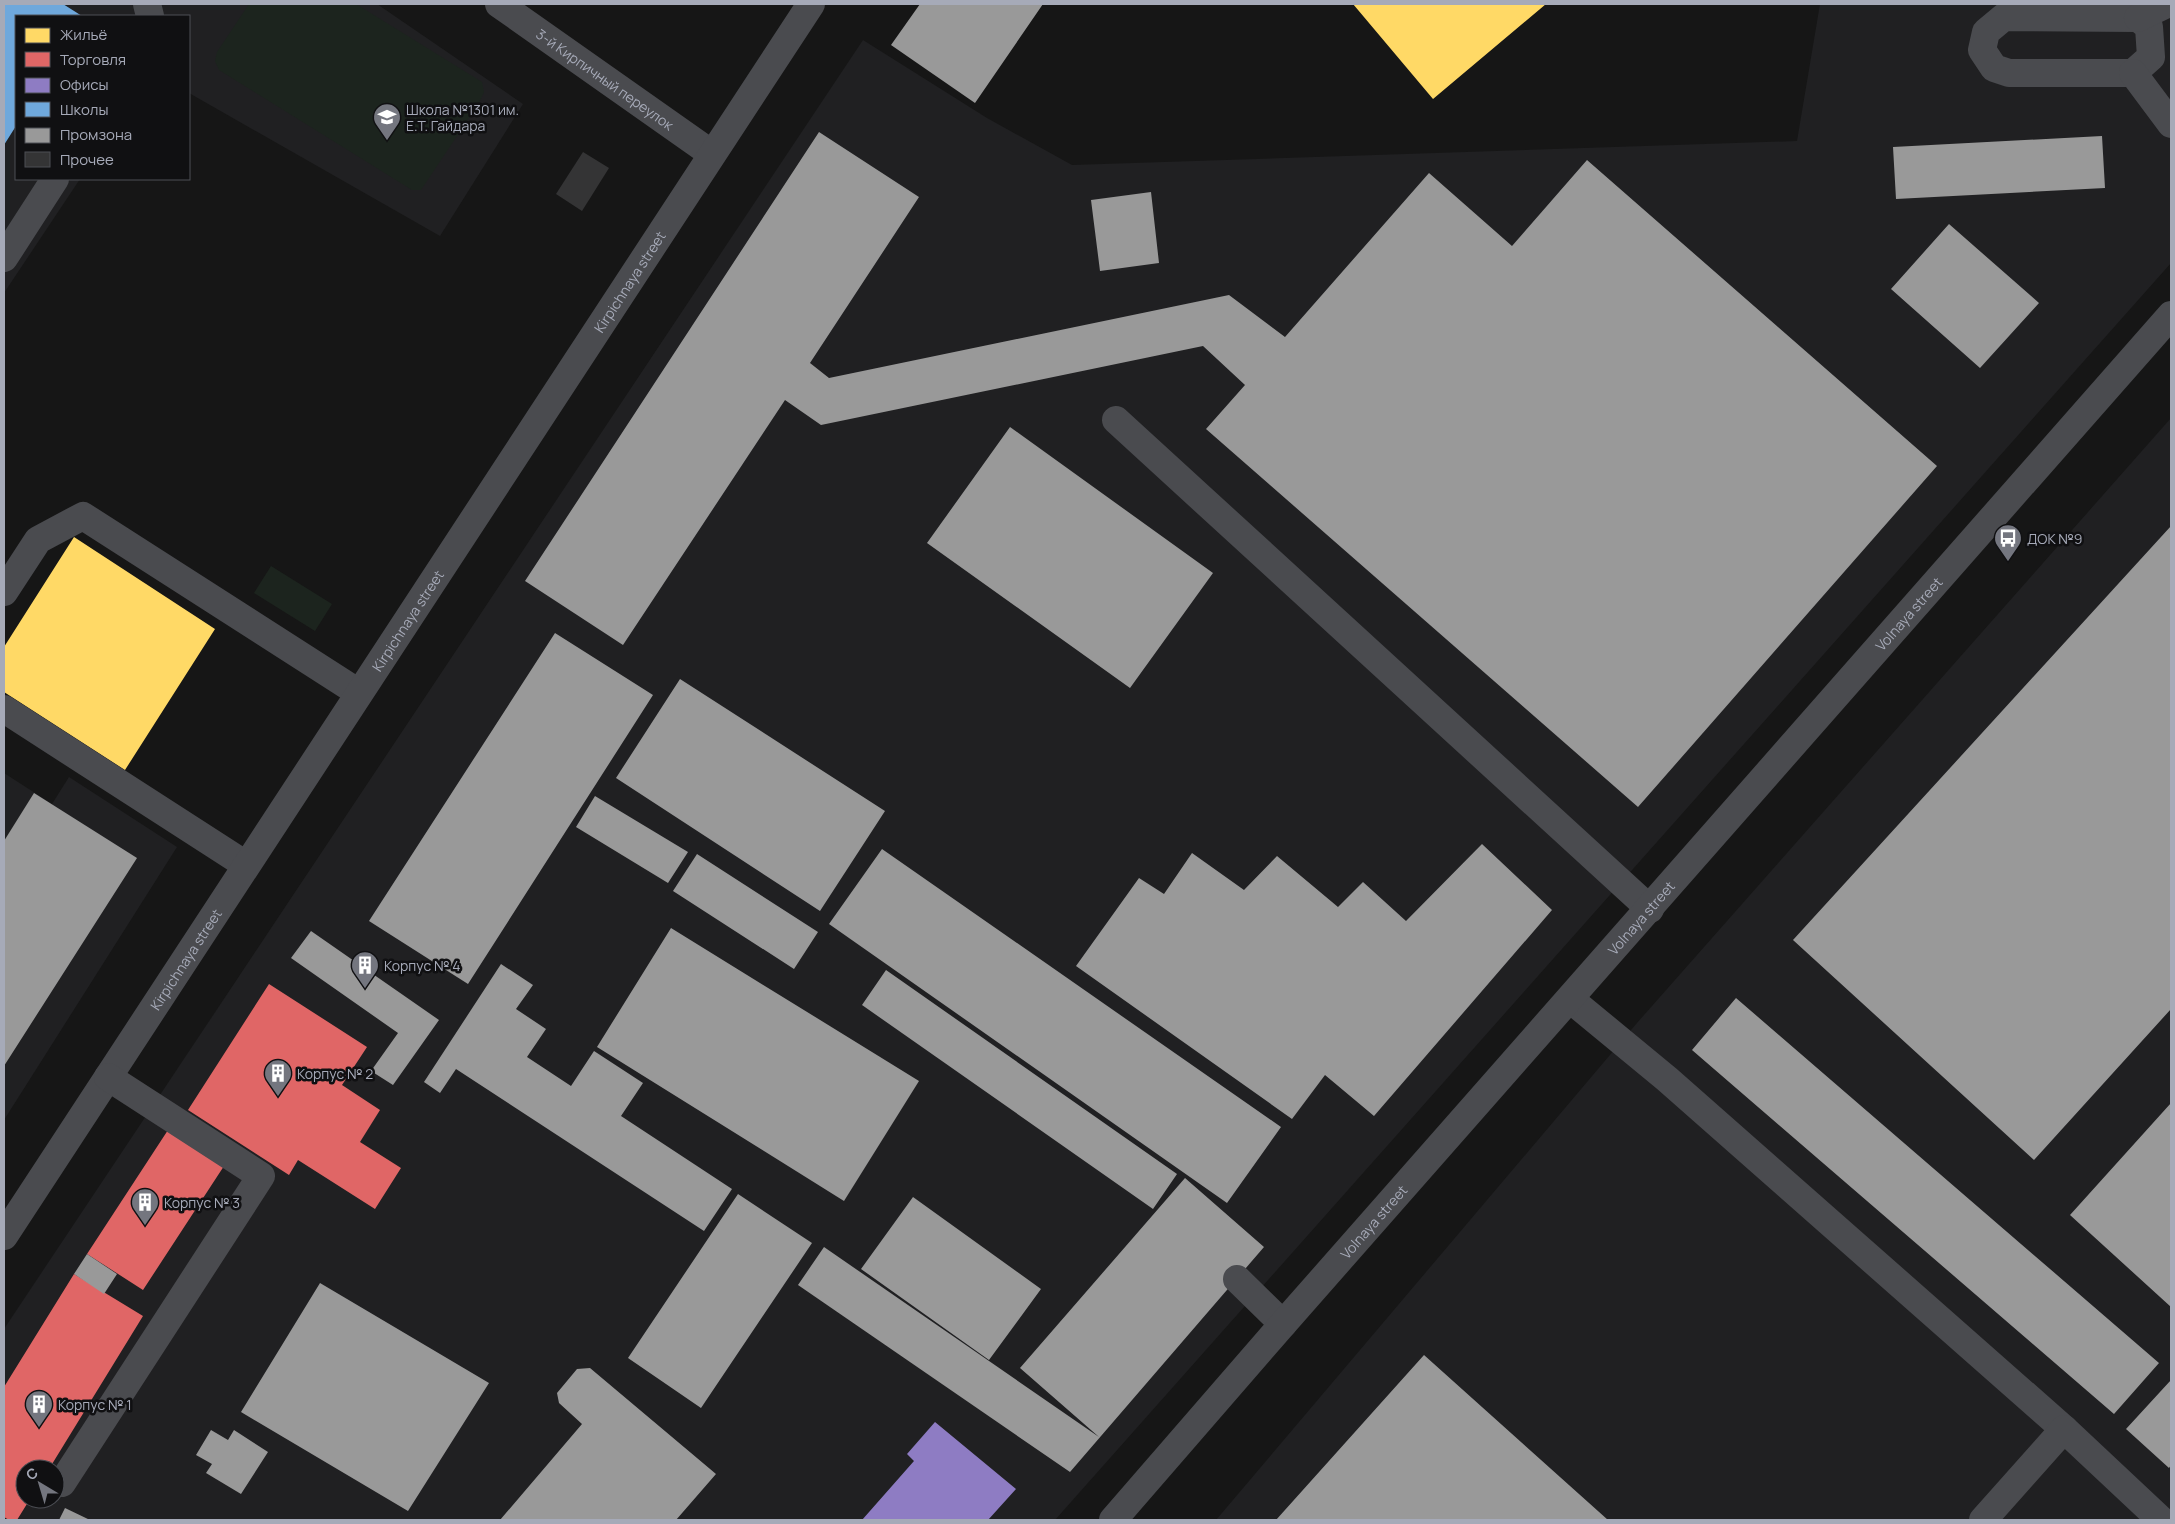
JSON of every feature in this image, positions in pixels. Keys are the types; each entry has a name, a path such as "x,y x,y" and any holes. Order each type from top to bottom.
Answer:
{"street":[{"name":"3-й Кирпичный переулок","path":"499,4 712,154"},
{"name":"Kirpichnaya street","path":"4,1236 811,4"},
{"path":"2138,18 2150,27 2151,57 2134,73 2009,73 1994,68 1982,50 1986,32 2004,17 2138,18 2168,4"},
{"path":"2134,73 2171,124"},
{"path":"4,258 54,180"},
{"name":"Volnaya street","path":"1113,1520 1283,1324 2171,315"},
{"path":"1116,420 1650,908"},
{"path":"4,592 38,540 83,516 359,693"},
{"path":"4,709 246,865"},
{"path":"1570,999 1667,1079 2064,1429 2161,1520"},
{"path":"65,1478 261,1176 108,1077"},
{"path":"1237,1279 1283,1324"},
{"path":"1983,1520 2064,1429"}],"shaded area":[{"name":"Школа №1301 им. Е.Т. Гайдара","path":"4,4 377,4 523,104 440,236 190,94 190,15 15,15 15,180 79,180 4,293"},
{"path":"249,4 356,4 482,82 484,92 479,103 421,190 412,190 219,70 215,61 217,52"},
{"path":"1820,4 2171,4 2171,263 1055,1520 4,1520 4,1329 863,40 987,118 1072,165 1797,141"},
{"path":"2171,418 2171,1520 1216,1520 1637,1023"},
{"path":"271,566 332,604 315,631 254,593"},
{"path":"4,773 52,804 69,777 177,847 4,1120"}],"building: Жильё":[{"path":"1353,4 1546,4 1433,99"},
{"path":"74,537 215,629 125,770 4,692 4,647"}],"building: Торговля":[{"name":"Корпус № 2","path":"269,984 367,1047 342,1085 380,1110 360,1142 401,1168 375,1209 298,1160 289,1175 188,1110"},
{"name":"Корпус № 3","path":"168,1130 224,1166 143,1290 87,1254"},
{"name":"Корпус № 1","path":"74,1274 143,1316 55,1459 15,1459 15,1509 24,1509 17,1520 9,1520 4,1517 4,1387"}],"building: Офисы":[{"path":"935,1422 1016,1489 988,1520 862,1520 914,1461 907,1454"}],"building: Школы":[{"path":"4,4 63,4 80,15 15,15 15,128 4,145"}],"building: Промзона":[{"path":"920,4 1043,4 975,103 891,45"},
{"path":"819,132 919,197 810,363 829,378 1229,295 1285,337 1429,173 1512,246 1587,160 1937,466 1638,807 1206,429 1245,385 1203,346 821,425 785,400 623,645 525,581"},
{"path":"2102,136 2105,188 1896,199 1893,147"},
{"path":"1151,192 1159,263 1100,271 1091,200"},
{"path":"1949,224 2039,303 1980,368 1891,289"},
{"path":"1010,427 1213,573 1130,688 927,543"},
{"path":"2171,526 2171,1009 2034,1160 1793,940"},
{"path":"555,633 653,695 468,984 369,921"},
{"path":"680,679 885,811 820,911 616,778"},
{"path":"34,793 137,858 4,1066 4,841"},
{"path":"595,796 688,852 668,883 576,827"},
{"path":"1482,844 1552,910 1374,1116 1325,1075 1292,1119 1076,966 1139,878 1164,894 1192,853 1244,890 1277,856 1338,907 1363,882 1406,921"},
{"path":"882,849 1281,1127 1227,1203 829,924"},
{"path":"697,854 818,932 794,969 673,891"},
{"path":"671,928 919,1081 844,1201 597,1047"},
{"name":"Корпус № 4","path":"311,931 439,1020 393,1085 371,1071 398,1033 291,958"},
{"path":"501,964 533,985 516,1009 546,1029 527,1057 571,1086 594,1051 643,1083 621,1116 732,1189 704,1231 456,1069 440,1093 424,1082"},
{"path":"886,970 1177,1174 1153,1209 862,1005"},
{"path":"1736,998 2159,1363 2114,1414 1692,1050"},
{"path":"2171,1103 2171,1307 2070,1215"},
{"path":"1185,1178 1264,1247 1070,1472 798,1285 824,1247 1099,1437 1020,1368"},
{"path":"738,1194 812,1243 701,1408 628,1358"},
{"path":"913,1197 1041,1289 989,1360 861,1269"},
{"path":"87,1254 117,1274 104,1294 74,1274"},
{"path":"320,1283 489,1383 408,1511 241,1412"},
{"path":"1424,1355 1608,1520 1276,1520"},
{"path":"590,1368 716,1474 676,1520 500,1520 582,1424 559,1403 557,1393 577,1369"},
{"path":"2171,1380 2171,1465 2169,1468 2126,1429"},
{"path":"211,1430 228,1440 234,1430 268,1452 241,1494 206,1473 212,1464 196,1455"},
{"path":"65,1508 90,1520 59,1520"}],"building: Прочее":[{"path":"583,152 609,168 582,211 556,194"}],"place":[{"name":"Школа №1301 им. Е.Т. Гайдара","path":"387,141"},
{"name":"ДОК №9","path":"2008,562"},
{"name":"Корпус № 4","path":"365,989"},
{"name":"Корпус № 2","path":"278,1097"},
{"name":"Корпус № 3","path":"145,1226"},
{"name":"Корпус № 1","path":"39,1428"}]}
